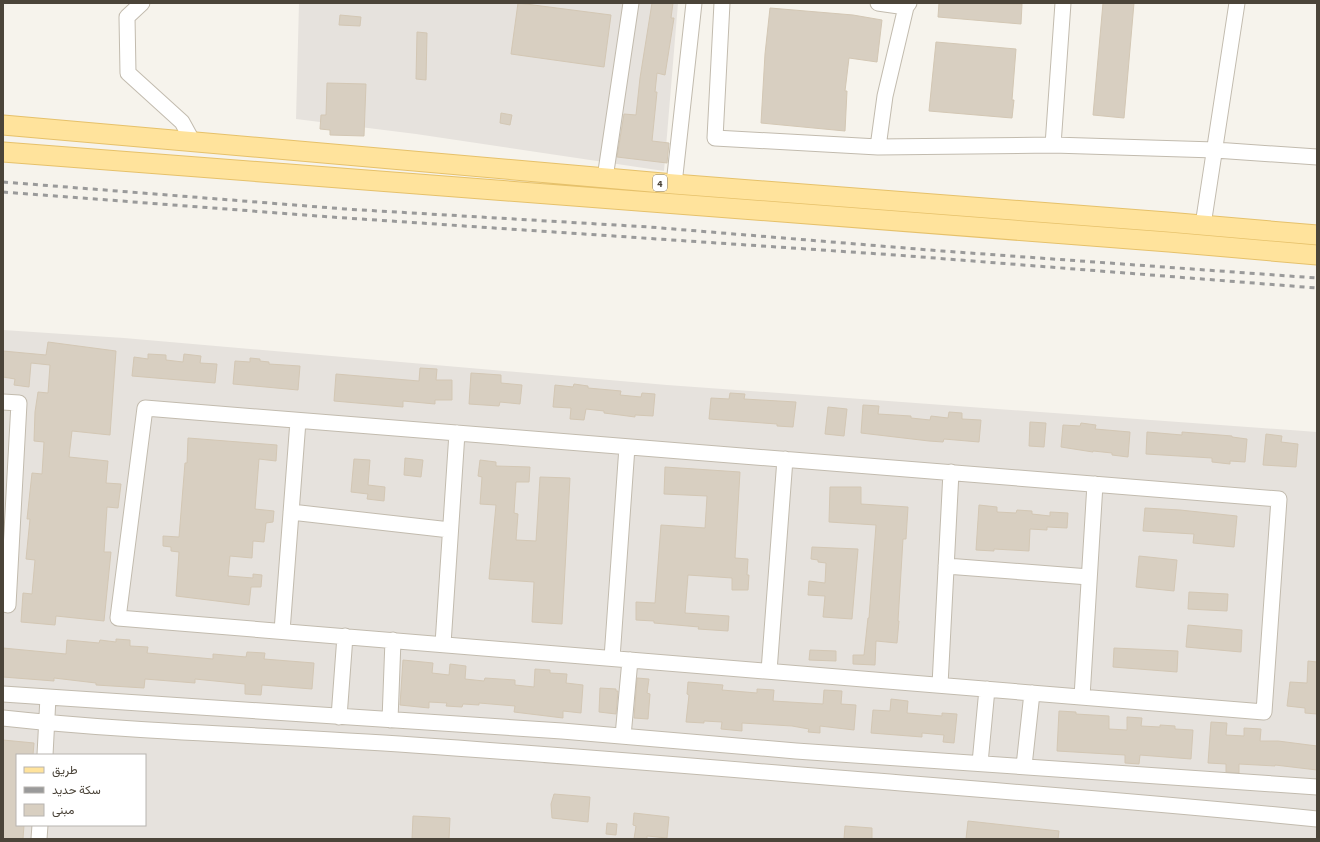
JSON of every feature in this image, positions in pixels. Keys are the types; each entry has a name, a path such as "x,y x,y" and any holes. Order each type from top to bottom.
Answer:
{"main road":[{"name":"4","path":"3,125 674,184 1317,235"},
{"name":"4","path":"3,152 1317,255"}],"street":[{"path":"142,3 127,17 128,73 182,122 193,142"},
{"path":"605,178 631,3"},
{"path":"674,184 694,3"},
{"path":"722,3 715,138 878,147 1053,145 1215,150 1317,157"},
{"path":"878,3 908,5 885,96 878,147"},
{"path":"1053,145 1063,3"},
{"path":"1203,225 1237,3"},
{"path":"3,402 19,403 8,605 3,604"},
{"path":"145,408 298,421 1279,499 1264,712 118,618 145,408"},
{"path":"282,631 298,421"},
{"path":"442,644 456,433"},
{"path":"612,658 627,447"},
{"path":"769,671 785,459"},
{"path":"940,685 951,472"},
{"path":"1082,697 1095,484"},
{"path":"291,512 450,530"},
{"path":"946,566 1089,577"},
{"path":"339,717 345,636"},
{"path":"390,720 393,640"},
{"path":"623,736 630,660"},
{"path":"980,763 987,689"},
{"path":"1024,766 1032,693"},
{"path":"3,694 562,731 796,750 1317,787"},
{"path":"44,754 48,697"},
{"path":"3,718 47,723 376,742 565,755 1173,804 1317,818"},
{"path":"39,839 40,826"}],"shaded area":[{"path":"299,3 678,3 664,171 416,134 296,119"},
{"path":"3,330 124,338 667,385 1317,432 1317,839 3,839"}],"building":[{"path":"518,3 611,15 604,67 511,54"},
{"path":"652,3 673,3 671,18 674,18 665,75 657,73 655,92 657,92 652,141 669,143 667,163 617,157 624,114 636,115 640,78"},
{"path":"939,3 1022,4 1021,24 938,17"},
{"path":"1103,3 1134,3 1124,118 1093,115"},
{"path":"770,8 853,15 882,20 877,62 849,58 845,91 847,91 845,131 761,123 765,54"},
{"path":"340,15 361,17 360,26 339,25"},
{"path":"417,32 427,33 426,80 416,79"},
{"path":"936,42 1016,49 1012,118 929,111"},
{"path":"327,83 366,84 364,136 330,135 330,130 320,129 321,115 326,115"},
{"path":"501,113 512,115 510,125 500,123"},
{"path":"48,342 116,351 110,435 72,431 69,457 108,461 106,483 121,484 118,508 107,507 104,552 111,552 104,621 56,616 55,625 21,622 23,593 32,594 35,560 26,559 30,519 27,519 32,473 42,474 44,442 34,441 35,412 38,392 48,393 50,365 31,363 29,387 14,385 15,379 3,377 3,351 46,355"},
{"path":"148,354 166,355 166,360 183,362 184,354 201,356 200,363 217,364 215,383 132,376 134,357 148,359"},
{"path":"250,358 260,359 260,361 269,362 269,364 300,366 298,390 233,384 235,361 250,362"},
{"path":"420,368 437,369 436,380 452,380 452,400 435,400 435,404 403,401 403,407 334,401 336,374 419,381"},
{"path":"471,373 501,375 501,383 522,385 520,404 500,402 499,406 469,404"},
{"path":"574,384 588,386 588,388 621,391 620,395 641,397 642,393 655,394 653,416 635,415 635,417 586,409 584,420 570,419 571,408 553,407 555,385 573,387"},
{"path":"730,393 745,394 744,399 796,402 793,427 777,426 777,424 709,419 711,398 729,399"},
{"path":"863,405 879,406 878,414 911,416 911,418 930,420 931,416 948,418 949,412 962,413 962,419 981,420 979,442 944,439 943,442 929,441 861,433"},
{"path":"828,407 847,409 844,436 825,434"},
{"path":"1030,422 1046,423 1044,447 1029,446"},
{"path":"1081,423 1096,425 1095,429 1130,432 1128,457 1112,455 1112,453 1093,452 1061,447 1063,425 1080,426"},
{"path":"1147,432 1182,435 1182,432 1232,436 1247,439 1245,462 1230,461 1230,464 1212,462 1212,458 1146,454"},
{"path":"1266,434 1282,436 1281,442 1298,444 1296,467 1263,465"},
{"path":"188,438 277,445 276,461 259,459 255,509 274,511 273,522 266,523 264,542 253,541 252,558 230,556 228,576 253,578 253,574 262,575 261,587 251,587 249,605 176,596 179,552 171,551 171,547 163,546 163,536 179,537 185,463 187,463"},
{"path":"405,458 423,460 421,477 404,475"},
{"path":"354,459 370,460 368,485 385,487 384,501 367,499 368,494 351,492"},
{"path":"480,460 496,462 496,466 530,467 529,482 516,482 514,513 518,514 516,540 536,541 540,477 570,478 562,624 532,622 534,582 489,579 496,505 480,504 482,477 478,476"},
{"path":"665,467 740,472 735,558 748,559 748,590 732,590 732,578 688,575 685,613 729,616 728,631 698,629 699,627 636,620 636,602 655,603 661,525 705,528 707,496 664,494"},
{"path":"830,487 861,487 861,504 908,507 906,539 903,539 897,643 876,641 875,665 853,664 853,655 864,655 869,618 876,525 829,522"},
{"path":"979,505 997,507 997,512 1016,513 1017,510 1032,511 1032,514 1050,516 1050,512 1068,513 1067,528 1047,527 1047,530 1030,529 1029,551 994,549 994,551 976,550"},
{"path":"1145,508 1237,516 1234,547 1193,543 1194,534 1143,531"},
{"path":"812,547 858,549 852,619 823,617 825,596 808,595 809,581 825,583 826,563 811,559"},
{"path":"1139,556 1177,560 1174,591 1136,587"},
{"path":"1189,592 1228,594 1227,611 1188,609"},
{"path":"1188,625 1242,630 1241,652 1186,647"},
{"path":"116,639 130,640 130,646 148,647 147,653 213,659 213,654 246,657 247,652 265,653 264,659 314,663 312,689 262,685 261,695 245,694 245,684 195,679 195,683 145,679 144,688 96,685 96,683 54,678 54,681 3,677 3,648 66,654 67,640 99,643 100,640 116,642"},
{"path":"1114,648 1178,651 1177,672 1113,667"},
{"path":"810,650 836,651 836,661 809,660"},
{"path":"403,660 433,663 432,673 449,675 450,664 466,666 465,679 484,681 485,678 515,680 515,685 534,687 535,669 550,670 550,673 567,674 566,683 583,685 581,713 563,711 563,718 514,712 515,706 479,703 479,705 463,704 462,707 446,706 447,703 429,702 429,708 400,705"},
{"path":"1308,661 1317,662 1317,714 1305,713 1305,708 1287,706 1290,682 1307,683"},
{"path":"637,678 649,679 647,693 650,694 648,719 634,718"},
{"path":"688,682 723,685 722,690 757,693 757,689 774,690 773,701 823,704 824,690 842,691 841,704 856,705 854,730 820,726 820,733 808,732 809,729 792,726 742,723 742,731 721,729 722,722 686,722 689,695 687,694"},
{"path":"600,688 616,689 616,691 618,691 616,714 599,712"},
{"path":"891,699 908,701 907,713 942,716 942,713 957,714 954,743 943,742 944,735 922,733 922,737 871,733 873,710 890,711"},
{"path":"1059,711 1076,712 1076,714 1109,716 1109,729 1127,730 1127,717 1142,718 1141,726 1175,726 1175,729 1193,730 1191,759 1140,755 1139,764 1125,763 1125,755 1057,751"},
{"path":"1211,722 1227,723 1226,735 1244,736 1244,728 1261,729 1260,741 1278,741 1317,746 1317,770 1275,765 1239,764 1239,773 1226,772 1226,764 1208,763"},
{"path":"3,740 34,743 33,754 16,754 16,826 24,826 23,839 3,839"},
{"path":"554,794 590,797 588,822 552,818 551,804"},
{"path":"634,813 669,817 667,838 647,836 647,839 634,839 636,826 633,825"},
{"path":"413,816 450,818 449,839 412,839"},
{"path":"968,821 1059,831 1058,839 966,839"},
{"path":"607,823 617,824 616,835 606,834"},
{"path":"845,826 872,828 872,839 844,839"}],"railway":[{"path":"3,182 345,209 649,227 942,251 1317,278"},
{"path":"3,192 331,217 896,255 1317,288"}]}
